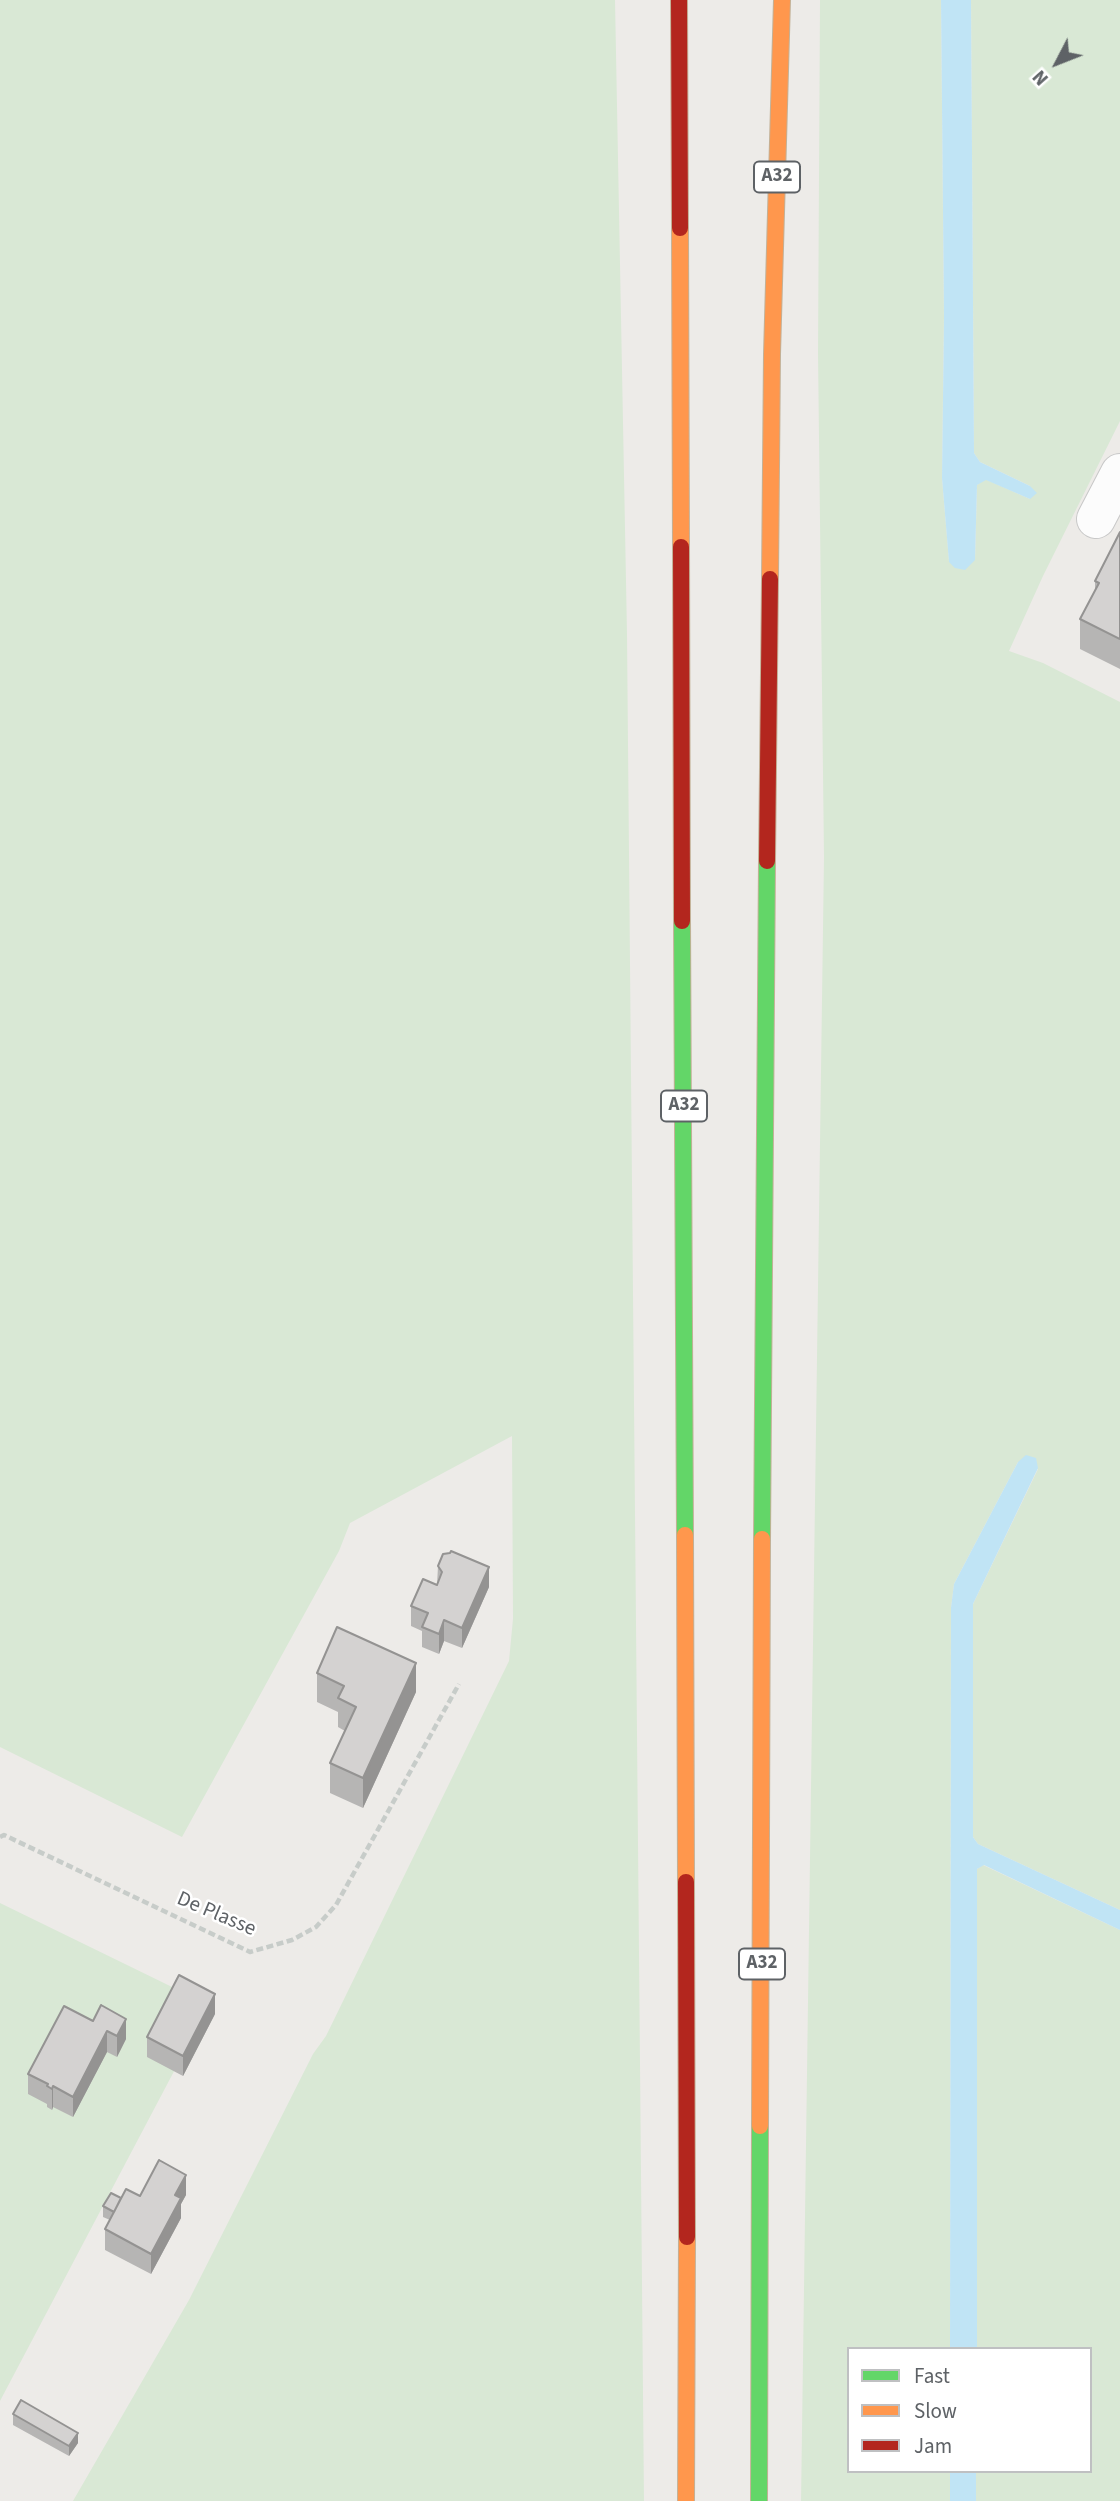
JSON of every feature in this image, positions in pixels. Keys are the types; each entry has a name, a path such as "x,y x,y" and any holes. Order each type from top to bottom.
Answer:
{"highway":[{"path":"671,0 681,94"},
{"name":"A32","path":"680,0 686,2501"},
{"name":"A32","path":"760,2501 762,1426 772,354 782,0"},
{"name":"A32","path":"765,41 772,354"}],"street":[{"path":"1096,519 1120,473"}],"path":[{"name":"De Plasse","path":"0,1837 4,1835 250,1952 292,1940 316,1927 336,1905 459,1684"}],"green space":[{"path":"0,0 615,0 627,634 644,2501 73,2501 189,2300 313,2054 326,2036 509,1661 513,1619 512,1436 350,1523 339,1551 182,1837 0,1747"},
{"path":"820,0 941,0 944,317 942,478 949,561 975,560 977,485 985,479 1030,499 1030,486 980,462 974,453 971,0 1120,0 1120,421 1009,651 1043,663 1120,702 1120,1910 978,1844 973,1837 973,1604 1038,1469 1018,1462 954,1584 951,1608 950,2347 847,2347 847,2473 950,2473 950,2501 801,2501 824,857 818,353"},
{"path":"983,1865 1120,1930 1120,2501 976,2501 976,2473 1092,2473 1092,2347 977,2347 977,1869"},
{"path":"0,1903 209,2005 0,2401"}],"water":[{"path":"941,0 971,0 974,453 980,462 1030,486 1037,493 1030,499 986,480 977,485 975,560 965,570 955,568 949,562 942,478 944,317"},
{"path":"1026,1455 1036,1458 1038,1468 973,1604 973,1837 978,1844 1120,1910 1120,1930 984,1865 977,1869 977,2347 950,2347 951,1608 954,1584 1018,1462"},
{"path":"950,2473 976,2473 976,2501 950,2501"}],"building":[{"path":"1120,532 1120,639 1080,619 1099,583 1095,581"},
{"path":"451,1551 489,1567 462,1628 444,1620 439,1634 422,1627 428,1613 411,1606 423,1579 437,1585 442,1572 438,1566 443,1554"},
{"path":"337,1627 416,1663 363,1778 330,1763 356,1707 338,1698 344,1686 317,1673"},
{"path":"179,1975 215,1994 183,2056 147,2037"},
{"path":"101,2005 126,2019 117,2036 107,2031 73,2097 53,2086 52,2089 48,2084 28,2074 64,2006 93,2021"},
{"path":"159,2160 186,2175 175,2195 181,2198 151,2254 105,2229 126,2189 140,2196"},
{"path":"111,2193 121,2198 114,2212 103,2206"},
{"path":"21,2400 78,2433 69,2446 13,2414"}],"traffic: fast":[{"path":"762,1539 767,861"},
{"path":"682,921 685,1535"},
{"path":"759,2501 760,2126"}],"traffic: slow":[{"path":"770,579 772,354 782,0"},
{"path":"680,228 681,547"},
{"path":"685,1535 686,1882"},
{"path":"760,2126 762,1539"},
{"path":"686,2501 687,2237"}],"traffic: jam":[{"path":"679,0 680,228"},
{"path":"681,547 682,921"},
{"path":"767,861 770,579"},
{"path":"686,1882 687,2237"}]}
